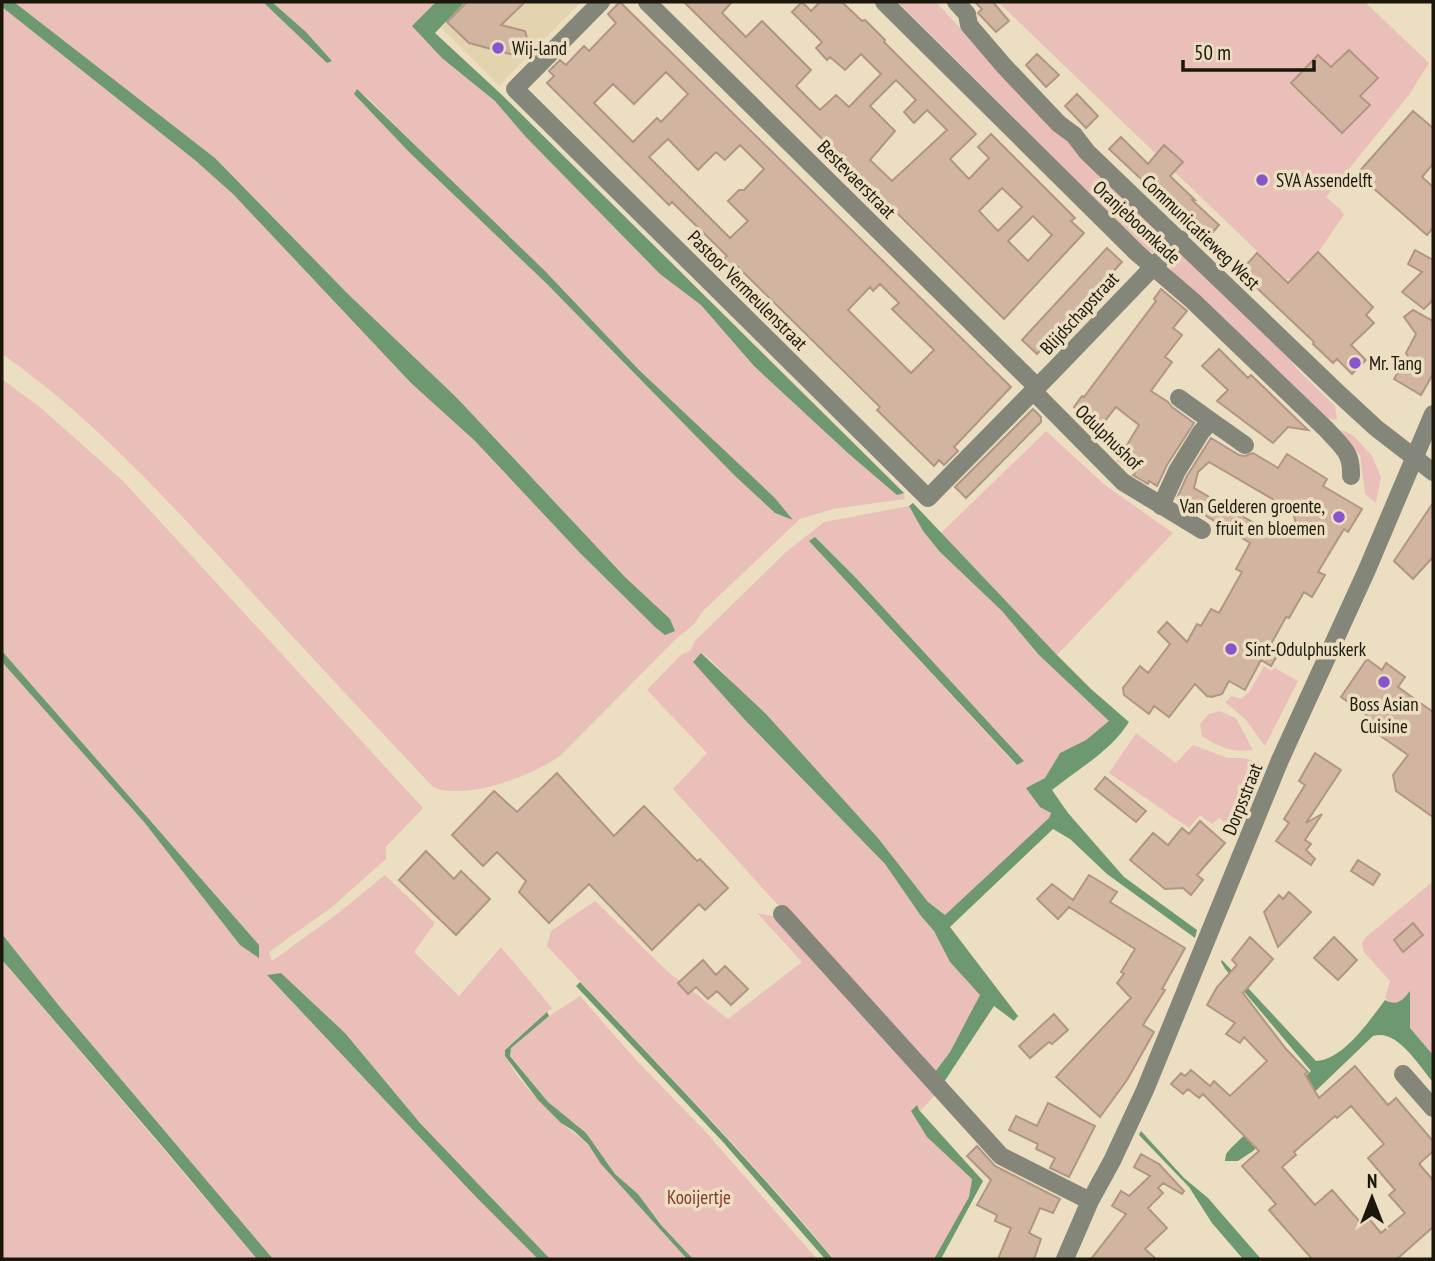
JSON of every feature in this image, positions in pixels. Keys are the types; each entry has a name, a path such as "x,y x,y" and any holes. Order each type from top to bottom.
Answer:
{"street":[{"name":"Pastoor Vermeulenstraat","path":"601,2 515,89 928,498 1035,389"},
{"name":"Bestevaerstraat","path":"648,2 1035,389"},
{"name":"Oranjeboomkade","path":"884,2 1152,267 1193,301 1340,444 1352,461 1351,475"},
{"name":"Communicatieweg West","path":"942,2 958,21 969,25 1004,66 1059,124 1074,135 1087,152 1337,392 1376,428 1433,472"},
{"name":"Communicatieweg West","path":"956,2 967,14 969,25"},
{"name":"Blijdschapstraat","path":"1035,389 1180,239"},
{"name":"Odulphushof","path":"1035,389 1123,482 1202,530"},
{"path":"1179,398 1245,445"},
{"name":"Dorpsstraat","path":"1065,1259 1090,1201 1145,1090 1280,761 1416,458 1433,414"},
{"path":"1161,506 1177,471 1211,421"},
{"path":"782,914 1000,1156 1090,1201"},
{"path":"1403,1074 1433,1108"}],"shaded area":[{"path":"2,2 14,2 215,158 348,294 457,398 625,577 670,619 675,631 665,635 655,627 580,553 475,441 411,383 233,194 196,161 2,7"},
{"path":"263,2 272,2 306,32 332,61 327,63"},
{"path":"436,2 465,2 435,33 503,96 904,493 897,495 754,366 701,305 660,274 525,136 495,101 442,58 412,26"},
{"name":"Wij-land","path":"466,2 581,2 499,86 441,28"},
{"path":"357,89 545,271 639,370 774,497 793,520 775,513 735,476 547,284 409,152 354,94"},
{"path":"913,503 1057,655 1129,722 1104,751 1052,790 1068,813 1124,877 1197,930 1195,938 1107,874 1070,839 1053,829 950,927 1018,1016 1014,1021 994,1006 944,1082 935,1072 950,1052 980,995 950,962 934,931 885,864 745,720 693,662 701,653 766,714 878,838 928,902 945,915 1049,818 1051,813 1040,807 1026,788 1045,778 1060,753 1086,740 1109,721 1039,655 1002,611 940,552 923,531 909,506"},
{"path":"815,537 1024,761 1017,765 809,541"},
{"path":"2,651 259,945 259,958 240,945 144,822 2,662"},
{"path":"2,934 60,1007 273,1259 257,1259 2,960"},
{"path":"1222,960 1316,1061 1326,1059 1346,1047 1385,1000 1399,1002 1410,991 1410,1028 1433,1055 1433,1082 1399,1043 1382,1035 1373,1036 1253,1151 1238,1161 1225,1161 1231,1148 1311,1071 1226,970"},
{"path":"281,973 345,1033 420,1123 550,1259 538,1259 476,1197 267,975"},
{"path":"580,982 677,1084 833,1259 825,1259 723,1142 576,986"},
{"path":"547,1012 549,1016 511,1048 510,1056 548,1102 586,1133 615,1174 638,1194 661,1225 693,1259 687,1259 601,1164 588,1144 538,1100 505,1056 505,1050"},
{"path":"917,1105 983,1181 941,1259 934,1259 969,1197 972,1179 927,1137 911,1111"},
{"path":"1141,1131 1184,1178 1208,1198 1261,1259 1243,1259 1212,1223 1189,1187 1139,1135"}],"green space":[{"path":"14,2 263,2 332,61 306,32 272,2 463,2 435,33 503,96 904,493 905,499 833,509 800,519 703,611 694,624 561,755 549,763 517,778 480,789 446,791 433,787 131,464 69,406 2,354 2,7 196,161 233,194 411,383 475,441 580,553 655,627 669,619 625,577 457,398 348,294 215,158","holes":["357,90 639,370 774,497 792,519 775,513 735,476 547,284 409,152"]},
{"path":"898,2 936,2 1051,126 1164,236 1162,245 1154,253 1146,250"},
{"name":"SVA Assendelft","path":"998,2 1365,2 1429,63 1409,95 1326,197 1344,215 1317,254 1293,279 1286,279"},
{"path":"1182,253 1284,351 1297,369 1335,406 1337,420 1320,417 1171,272 1170,263 1173,257"},
{"path":"2,379 41,408 123,481 423,808 386,847 386,859 332,907 269,952 272,961 385,875 435,923 414,952 459,996 501,947 552,1008 505,1049 511,1066 545,1107 585,1141 687,1259 550,1259 420,1123 345,1033 281,973 268,976 538,1259 273,1259 60,1007 2,934 2,662 144,822 240,945 259,957 259,945 2,651"},
{"path":"1332,429 1354,436 1372,456 1381,477 1376,503 1365,494 1360,455"},
{"path":"1046,431 1105,485 1173,533 1057,655 941,533"},
{"path":"909,506 923,531 940,552 1002,611 1039,655 1110,721 1086,740 1060,753 1045,778 1027,788 1051,814 1049,818 945,915 928,902 878,838 713,662 702,653 693,661 745,720 885,864 934,931 950,962 981,995 950,1052 935,1072 673,789 707,753 647,690 682,654 690,651 694,642 786,552 824,522","holes":["815,538 856,578 1024,761 1016,765 810,542"]},
{"path":"1264,666 1271,671 1275,668 1298,681 1265,746 1245,719 1225,702 1232,696 1241,699 1249,692"},
{"path":"1219,711 1236,718 1253,750 1226,748 1202,736 1200,724 1209,714"},
{"path":"1136,733 1176,763 1193,745 1228,758 1259,762 1236,832 1219,818 1212,824 1200,815 1189,828 1109,773"},
{"path":"1431,883 1433,1055 1410,1028 1410,992 1401,1002 1391,1002 1385,998 1390,981 1364,952 1362,944 1365,938"},
{"path":"595,901 667,971 728,1019 802,962 757,913 777,917 939,1091 919,1110 927,1137 972,1179 969,1197 934,1259 834,1259 729,1139 547,946 551,931"},
{"path":"2,960 257,1259 2,1259"},
{"name":"Kooijertje","path":"580,996 637,1061 704,1130 817,1259 693,1259 661,1225 638,1194 615,1174 576,1124 548,1102 510,1055 511,1048 543,1020"}],"building":[{"path":"467,2 525,2 501,25 525,31 529,45 518,56 469,43 447,22"},
{"path":"620,2 1011,387 954,447 958,451 944,465 939,460 934,466 877,410 880,407 735,264 717,266 727,256 672,202 669,205 547,83 554,76 549,71 560,60 566,65 584,46 589,51 616,23 608,14","holes":["666,72 688,94 661,122 657,118 633,142 594,103 613,84 634,104","668,139 698,170 716,152 725,160 740,145 764,169 744,190 739,190 728,201 748,221 730,238 649,157","880,284 899,303 892,309 934,350 911,373 848,310 870,287 873,291"]},
{"path":"684,2 732,2 722,13 746,37 762,21 811,70 796,86 820,110 836,95 849,107 881,74 861,54 845,70 830,57 827,60 816,48 822,42 792,12 802,2 811,11 820,2 842,2 862,21 865,20 976,134 950,159 969,179 989,158 978,147 991,134 1075,218 1071,221 1084,233 1004,319","holes":["896,80 916,100 904,112 914,123 927,110 947,130 892,181 870,160 895,131 870,106","1002,188 1022,207 998,231 979,211","1033,216 1052,235 1028,261 1008,241"]},
{"path":"975,2 993,2 1009,21 996,32 978,13 982,9"},
{"path":"1349,50 1378,78 1360,96 1370,105 1342,133 1291,83 1318,55 1331,67"},
{"path":"1037,54 1059,75 1046,87 1026,65"},
{"path":"1077,94 1098,116 1086,128 1065,106"},
{"path":"1413,111 1433,128 1433,164 1422,177 1433,187 1433,228 1427,235 1357,174"},
{"path":"1121,137 1148,164 1164,145 1183,162 1170,176 1219,225 1206,240 1109,149"},
{"path":"1107,248 1122,262 1037,354 1022,340"},
{"path":"1415,250 1433,260 1433,300 1424,309 1402,292 1422,272 1408,264"},
{"path":"1318,252 1373,307 1366,315 1374,323 1351,345 1366,360 1352,374 1337,359 1333,363 1240,272 1257,253 1288,283"},
{"path":"1161,289 1187,311 1173,328 1182,335 1165,357 1172,362 1151,391 1194,423 1157,486 1133,475 1135,473 1118,460 1139,425 1116,407 1100,427 1074,407 1156,301 1154,299"},
{"path":"1413,310 1433,321 1433,374 1421,395 1394,379 1408,357 1406,353 1416,334 1404,317"},
{"path":"1219,349 1248,378 1251,375 1308,430 1288,427 1273,443 1217,401 1228,390 1202,366"},
{"path":"1033,409 1041,417 1041,422 966,498 955,487"},
{"path":"1211,438 1239,455 1253,453 1278,468 1287,454 1327,479 1323,486 1362,509 1348,532 1344,529 1318,572 1325,575 1312,597 1304,592 1289,618 1286,617 1271,644 1281,649 1271,666 1261,660 1245,690 1229,681 1222,694 1212,697 1207,696 1195,684 1169,717 1154,706 1149,714 1124,695 1123,688 1140,666 1148,673 1170,644 1158,632 1167,622 1187,642 1197,624 1201,626 1211,609 1219,613 1242,572 1236,569 1250,543 1177,498 1187,476","holes":["1209,462 1293,511 1297,530 1278,537 1194,488 1198,472"]},
{"path":"1433,503 1433,557 1413,579 1394,561"},
{"path":"1367,659 1382,670 1386,663 1405,677 1398,687 1433,712 1433,817 1396,791 1393,775 1408,755 1369,728 1371,724 1364,718 1367,715 1341,697"},
{"path":"1315,753 1341,770 1306,823 1322,814 1305,840 1311,844 1306,850 1315,859 1311,865 1276,841 1289,823 1284,819 1305,785 1299,781"},
{"path":"557,773 614,836 644,806 697,861 700,859 728,888 705,910 699,904 652,950 589,884 549,923 519,892 526,881 497,852 483,866 452,835 494,791 517,812"},
{"path":"1105,777 1146,811 1136,822 1095,789"},
{"path":"1200,821 1225,843 1197,875 1203,880 1191,895 1183,888 1165,889 1130,860 1153,833 1168,845 1182,828 1189,834"},
{"path":"426,851 454,879 461,871 490,899 456,935 399,880"},
{"path":"1358,860 1380,874 1373,885 1351,871"},
{"path":"1089,875 1117,892 1110,902 1185,948 1162,989 1165,990 1143,1025 1154,1032 1127,1080 1100,1117 1056,1077 1131,998 1117,983 1135,949 1069,907 1058,919 1037,899 1052,884 1073,900"},
{"path":"1289,892 1311,912 1278,947 1264,912 1279,895 1283,899"},
{"path":"1413,923 1423,935 1403,952 1394,940"},
{"path":"1250,937 1273,959 1243,993 1286,1049 1308,1072 1305,1074 1319,1098 1355,1066 1388,1105 1396,1098 1433,1141 1433,1151 1419,1164 1433,1180 1433,1227 1397,1259 1312,1259 1269,1210 1276,1204 1242,1166 1259,1151 1203,1094 1199,1098 1188,1089 1183,1094 1171,1084 1181,1073 1185,1076 1191,1070 1210,1086 1214,1081 1230,1096 1267,1061 1244,1037 1240,1043 1226,1034 1235,1023 1207,1005 1217,987 1237,965 1232,960","holes":["1351,1106 1384,1144 1368,1158 1395,1190 1389,1195 1405,1213 1381,1233 1366,1215 1360,1222 1332,1190 1315,1205 1282,1167 1296,1155 1294,1152 1335,1116 1337,1118"]},
{"path":"1334,937 1357,960 1338,980 1314,958"},
{"path":"703,960 716,975 725,966 748,989 731,1005 717,991 708,999 696,987 688,994 678,983"},
{"path":"1054,1014 1068,1030 1030,1058 1019,1046"},
{"path":"1048,1103 1095,1126 1069,1177 1050,1168 1055,1158 1036,1149 1038,1144 1009,1130 1016,1116 1037,1126"},
{"path":"977,1146 995,1166 1060,1199 1053,1213 1040,1208 1029,1233 1041,1239 1034,1259 998,1259 1011,1228 995,1221 997,1215 977,1205 991,1180 967,1156"},
{"path":"1141,1154 1159,1164 1184,1191 1182,1194 1163,1183 1158,1188 1163,1193 1148,1208 1167,1228 1145,1249 1156,1259 1091,1259 1126,1214 1112,1206 1121,1191 1129,1196 1150,1176 1134,1167"}],"place":[{"name":"Wij-land","path":"498,48"},
{"name":"SVA Assendelft","path":"1262,180"},
{"name":"Mr. Tang","path":"1355,363"},
{"name":"Van Gelderen groente, fruit en bloemen","path":"1339,517"},
{"name":"Sint-Odulphuskerk","path":"1231,649"},
{"name":"Boss Asian Cuisine","path":"1384,682"}]}
